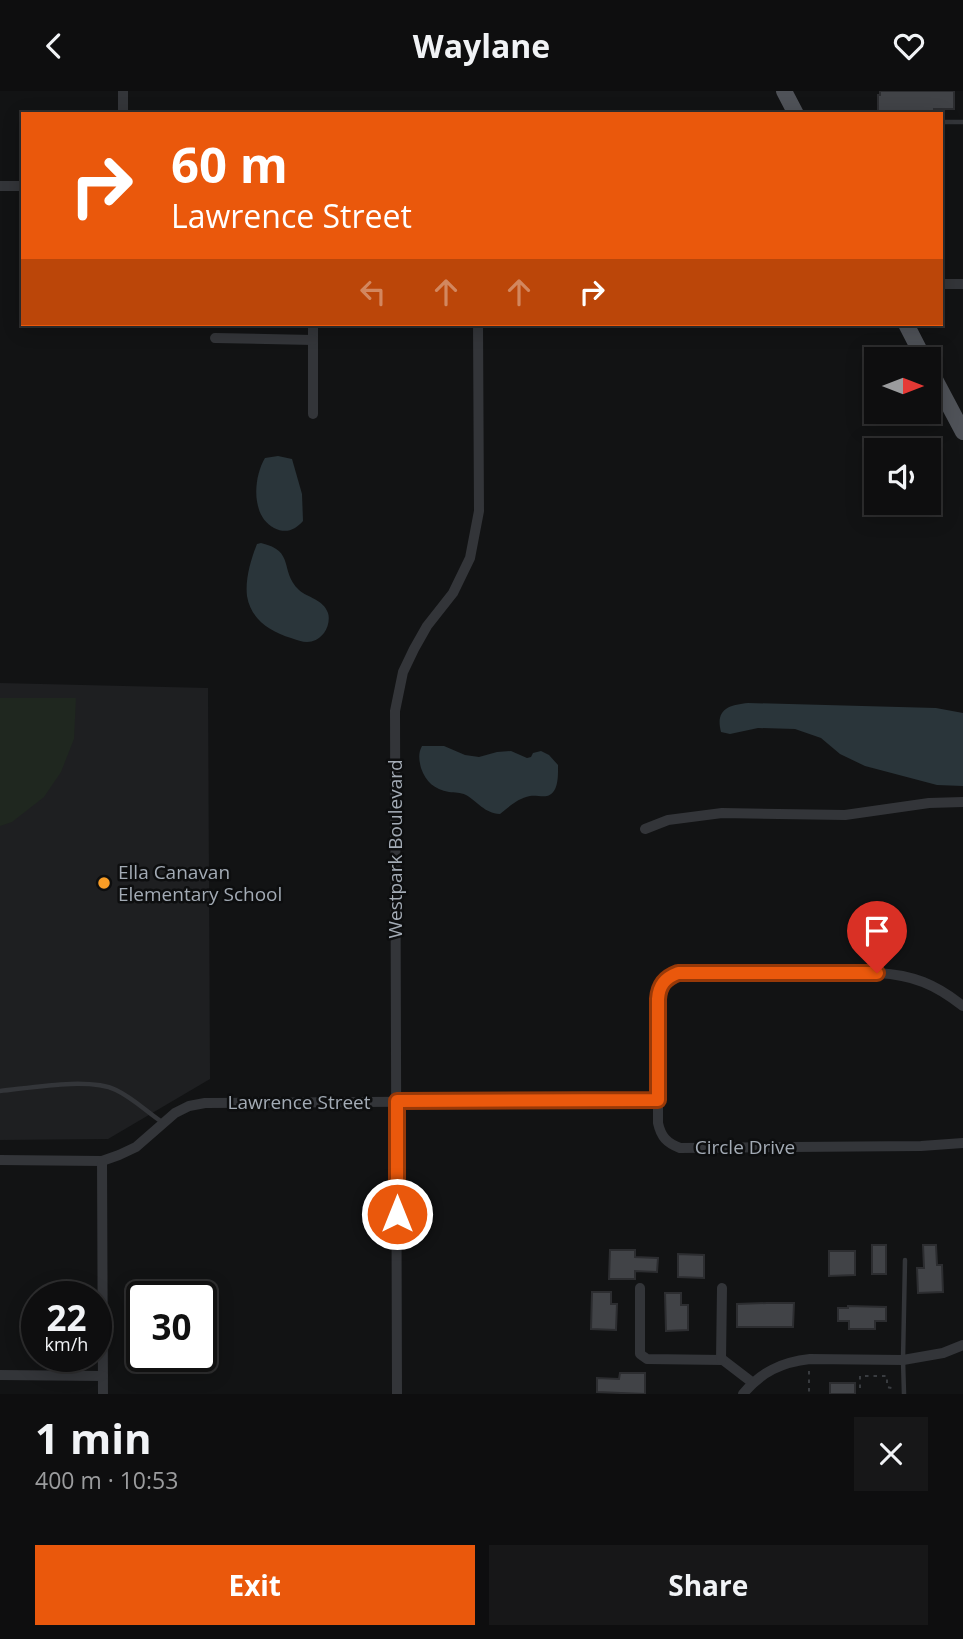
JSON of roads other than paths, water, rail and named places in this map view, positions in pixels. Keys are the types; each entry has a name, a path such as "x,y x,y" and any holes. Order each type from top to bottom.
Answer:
{"main road":[{"path":"784,91 795,112"},
{"path":"907,326 918,347"},
{"path":"942,392 963,432"}],"street":[{"path":"123,91 123,112"},
{"path":"0,186 21,186"},
{"path":"943,284 963,284"},
{"path":"313,326 313,414"},
{"name":"Westpark Boulevard","path":"397,1394 395,711 403,672 414,649 427,626 453,593 471,554 479,511 478,326"},
{"path":"215,338 313,340"},
{"path":"645,829 668,820 722,813 845,815 929,803 963,802"},
{"name":"Circle Drive","path":"963,1006 932,985 896,974 678,973 663,982 659,990 658,1100 660,1132 672,1145 680,1148 921,1146 963,1143"},
{"name":"Lawrence Street","path":"0,1160 102,1161 135,1147 175,1113 205,1103 658,1100"},
{"path":"102,1161 103,1394"},
{"path":"640,1288 640,1354 647,1359 723,1360 753,1383"},
{"path":"721,1360 722,1288"},
{"path":"743,1394 767,1372 795,1361 903,1360 943,1353 963,1345"},
{"path":"0,1375 103,1376"}],"lane":[{"path":"943,122 963,122"},
{"path":"0,1091 67,1085 92,1085 113,1089 162,1123"},
{"path":"904,1392 905,1260"}],"place":[{"name":"Ella Canavan Elementary School","path":"104,883"}]}
